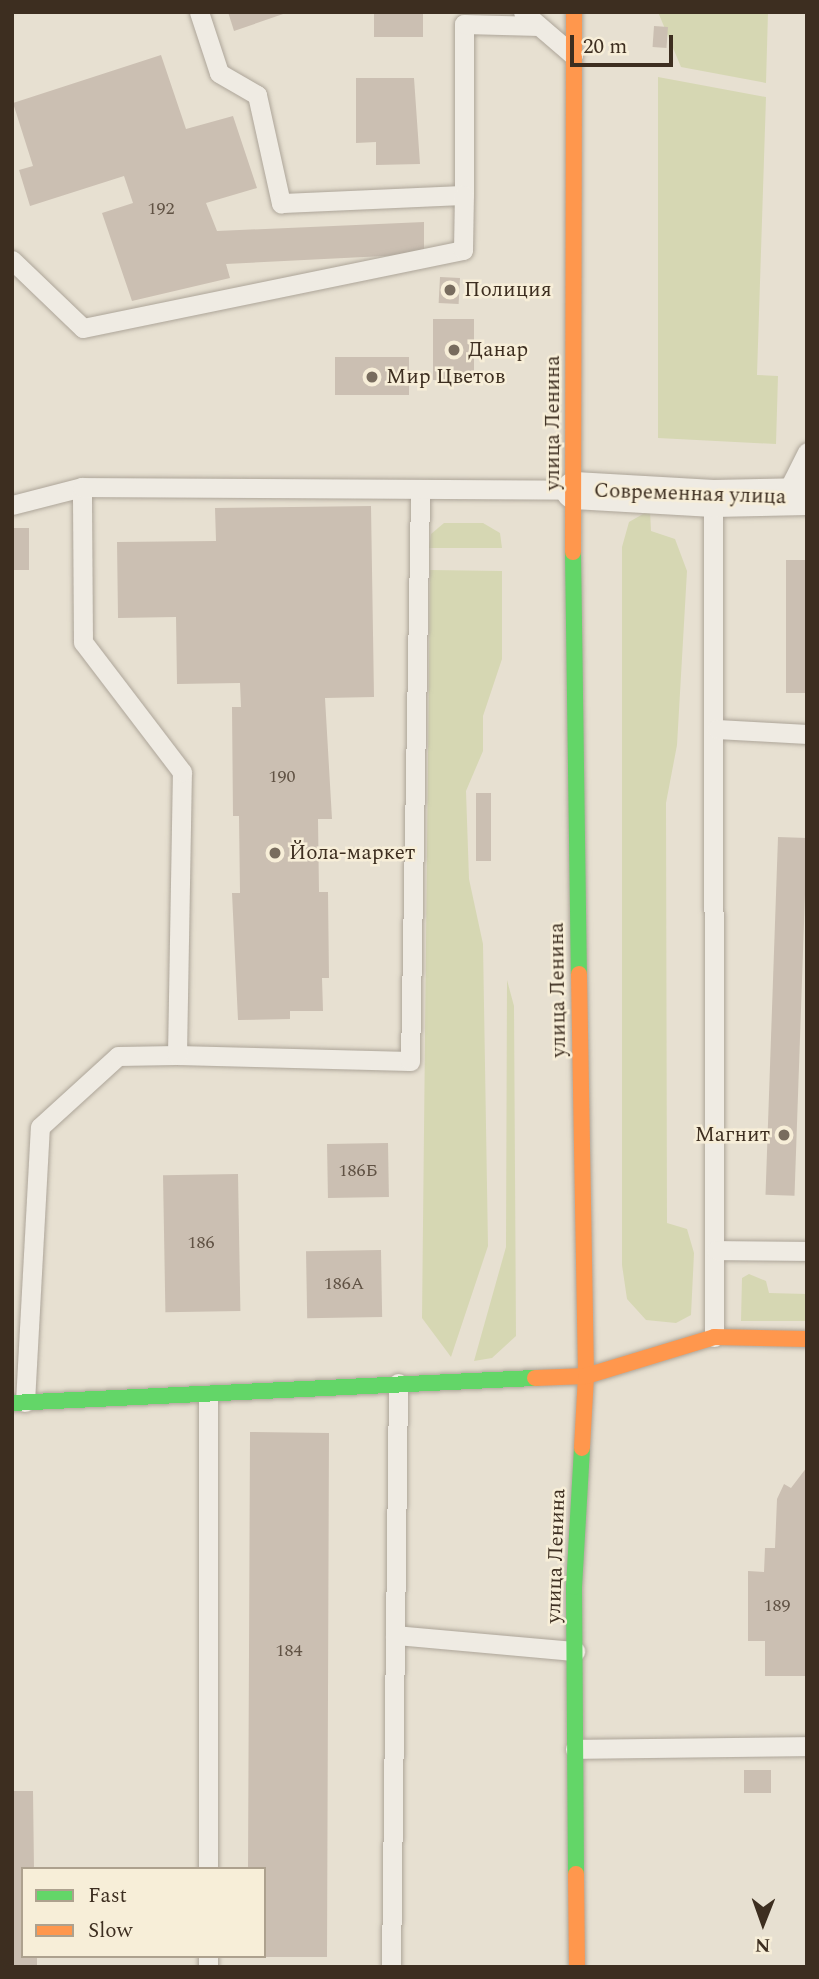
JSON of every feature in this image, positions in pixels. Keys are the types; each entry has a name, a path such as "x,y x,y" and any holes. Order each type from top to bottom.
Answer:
{"main road":[{"name":"улица Ленина","path":"574,12 574,490 586,1376 575,1651 577,1967"},
{"path":"19,1402 586,1376 714,1337 807,1339"}],"street":[{"name":"Современная улица","path":"574,490 713,498 796,496"}],"lane":[{"path":"199,12 219,73 257,95 281,202 464,195"},
{"path":"523,12 574,56"},
{"path":"12,260 83,328 463,250 464,24 539,26"},
{"path":"796,496 807,452"},
{"path":"12,505 82,487 574,490"},
{"path":"82,487 83,642 182,772 177,1055"},
{"path":"19,1402 40,1127 118,1056 177,1055 410,1062 420,491"},
{"path":"713,498 717,729 714,1337"},
{"path":"717,729 807,734"},
{"path":"716,1250 807,1251"},
{"path":"391,1967 398,1383"},
{"path":"208,1395 208,1867"},
{"path":"395,1635 575,1651"},
{"path":"575,1749 807,1746"}],"green space":[{"path":"658,12 768,12 766,83 681,67"},
{"path":"658,77 766,97 757,375 778,376 776,444 658,438"},
{"path":"650,510 651,531 675,539 687,571 677,745 666,803 667,1223 687,1229 694,1253 691,1315 676,1323 646,1320 627,1299 622,1265 622,547 629,522"},
{"path":"444,523 483,523 500,533 502,548 429,548 431,534"},
{"path":"430,570 502,571 502,659 483,716 483,751 466,791 469,879 483,944 488,1246 451,1357 422,1318"},
{"path":"507,980 514,1006 516,1336 492,1358 474,1361 506,1247"},
{"path":"749,1274 766,1281 769,1293 807,1294 807,1321 741,1321 742,1278"}],"building":[{"path":"228,12 286,12 286,13 234,31"},
{"path":"374,12 423,12 423,37 374,37"},
{"path":"654,26 668,27 667,48 653,47"},
{"path":"161,55 186,129 233,116 257,188 206,203 217,231 424,222 424,254 226,264 230,278 132,301 102,213 133,203 124,176 30,206 19,170 33,166 13,103"},
{"path":"356,78 414,78 420,164 376,165 376,142 356,143"},
{"name":"Полиция","path":"440,277 460,278 459,304 439,303"},
{"name":"Данар","path":"433,319 474,319 474,380 433,380"},
{"name":"Мир Цветов","path":"335,357 409,357 409,395 335,395"},
{"path":"371,506 374,697 325,698 332,819 318,819 319,892 328,892 329,978 322,978 323,1011 290,1011 290,1019 238,1020 232,893 240,893 239,816 233,816 232,707 241,707 240,683 177,684 176,617 118,618 117,542 216,541 215,508"},
{"path":"12,528 29,528 29,570 12,570"},
{"path":"786,560 807,560 807,693 786,693"},
{"path":"476,793 491,793 491,861 476,861"},
{"path":"778,837 807,838 794,1196 766,1195"},
{"path":"388,1143 389,1197 328,1198 327,1144"},
{"path":"238,1174 240,1311 165,1312 163,1175"},
{"path":"381,1250 382,1317 307,1318 306,1251"},
{"path":"250,1432 329,1433 327,1957 266,1957 266,1867 248,1867"},
{"path":"807,1467 807,1676 765,1676 765,1641 748,1641 748,1571 764,1572 765,1548 775,1548 777,1499 784,1484 791,1488"},
{"path":"744,1770 771,1770 771,1793 744,1793"},
{"path":"12,1791 33,1791 34,1867 21,1867 21,1958 37,1958 37,1967 12,1967"}],"traffic: fast":[{"path":"573,552 579,974"},
{"path":"12,1403 535,1378"},
{"path":"576,1874 574,1587 582,1448"}],"traffic: slow":[{"path":"573,552 574,12"},
{"path":"579,974 586,1376 582,1448"},
{"path":"535,1378 586,1376 714,1337 807,1339"},
{"path":"576,1874 577,1967"}],"place":[{"name":"Полиция","path":"450,290"},
{"name":"Данар","path":"454,350"},
{"name":"Мир Цветов","path":"372,377"},
{"name":"Йола-маркет","path":"275,853"},
{"name":"Магнит","path":"784,1135"}]}
